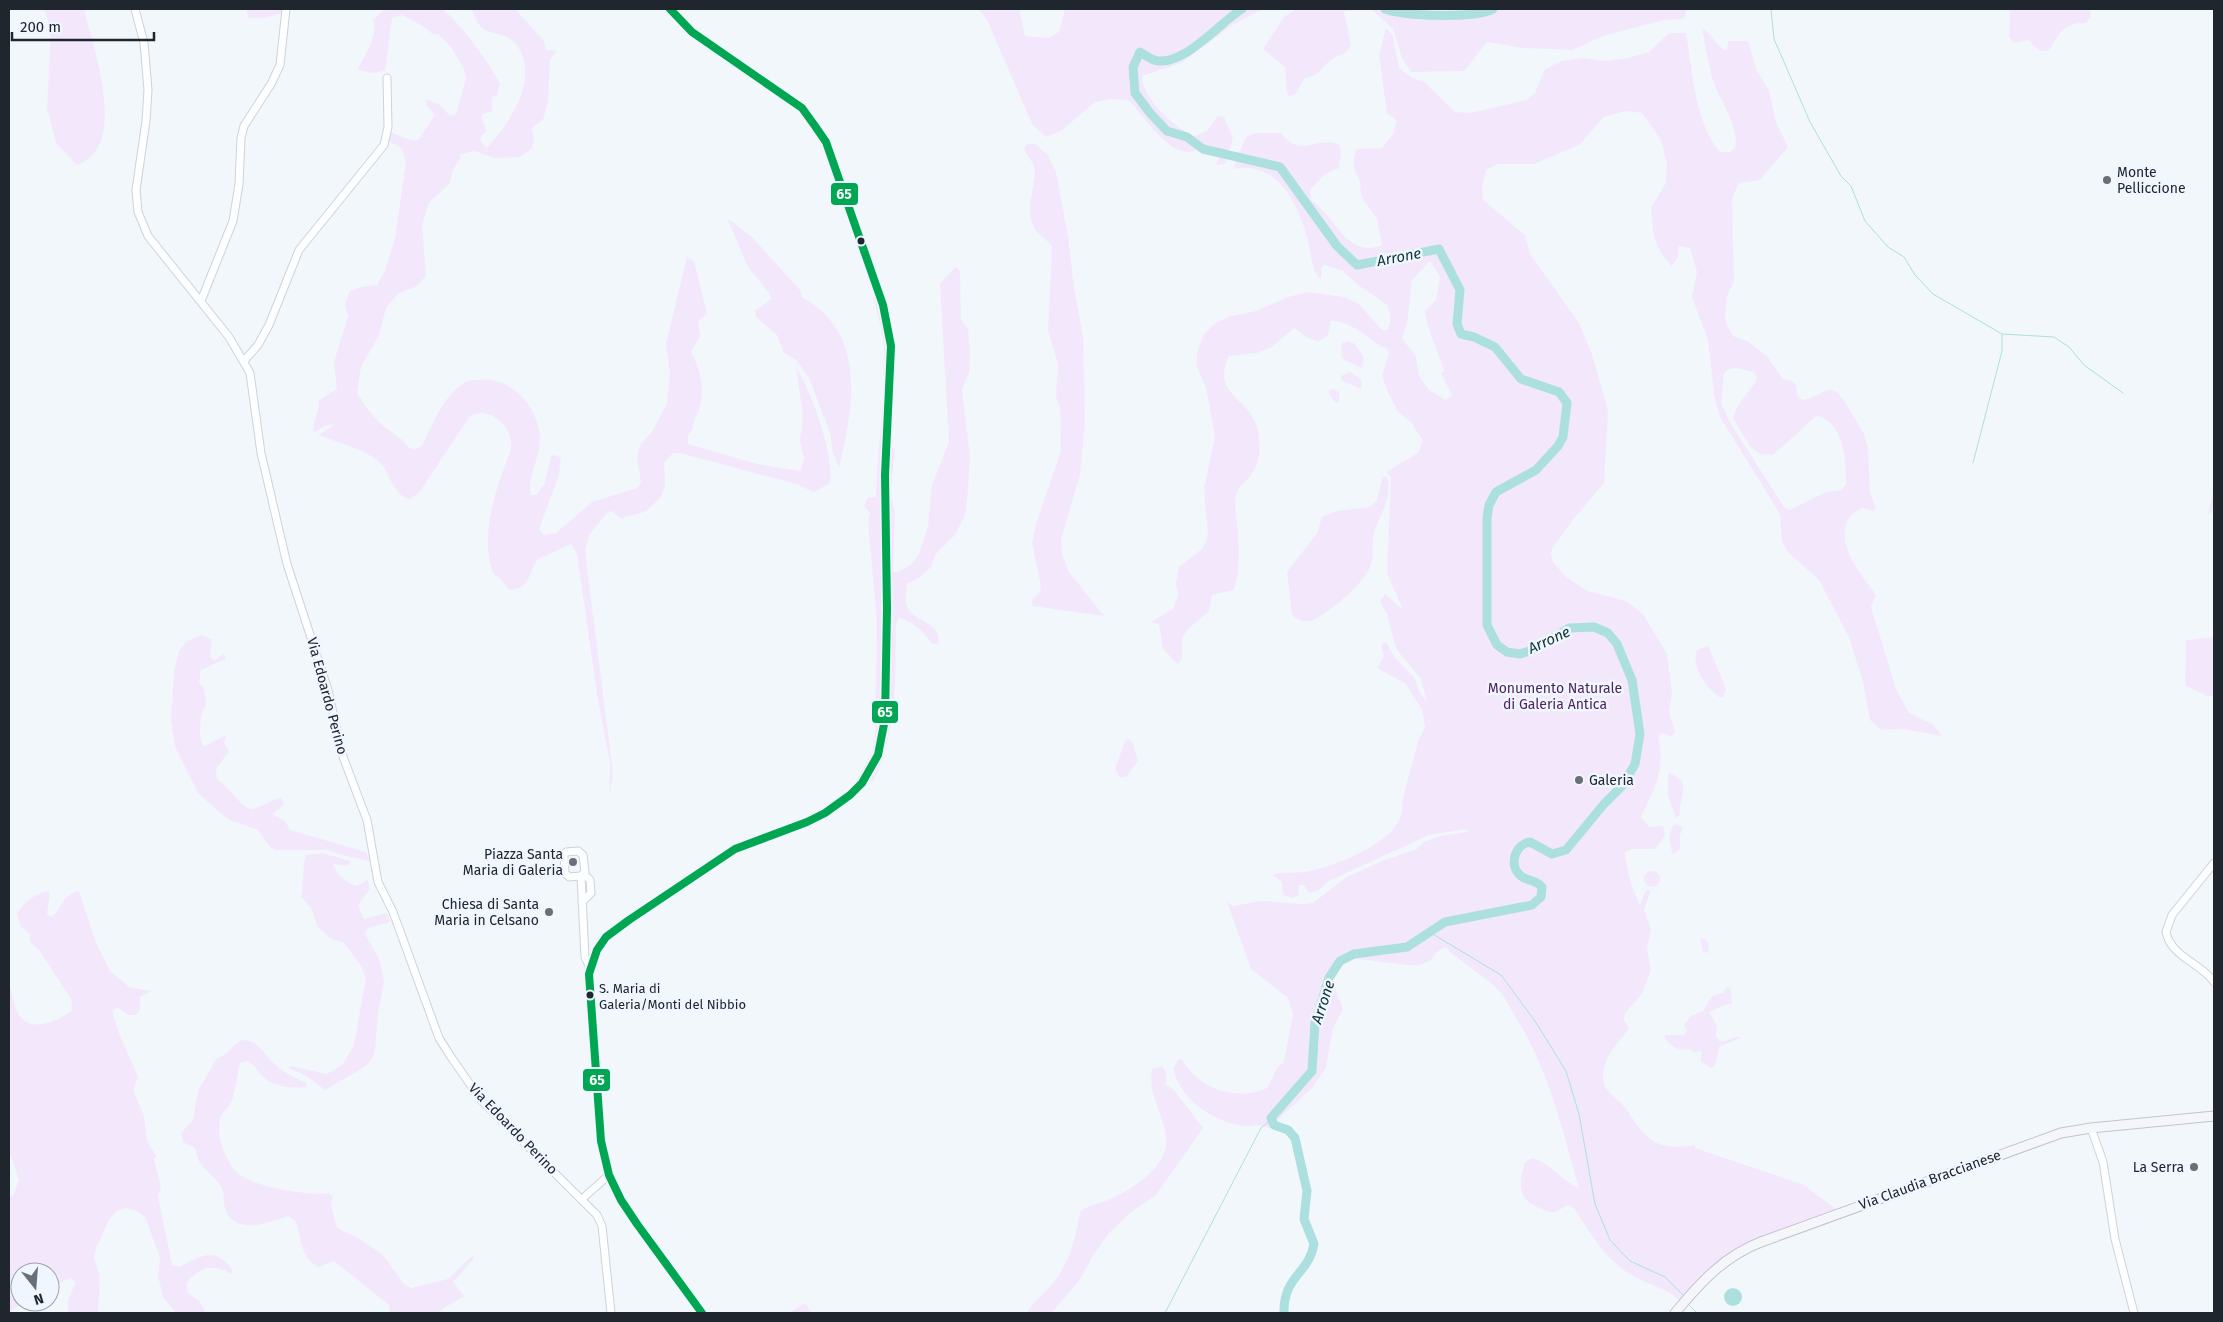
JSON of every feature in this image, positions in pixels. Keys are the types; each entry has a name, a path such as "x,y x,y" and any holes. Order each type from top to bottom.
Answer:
{"main road":[{"name":"Via Claudia Braccianese","path":"1675,1313 1716,1269 1752,1246 2057,1134 2091,1128 2214,1116"}],"street":[{"name":"Via Edoardo Perino","path":"135,9 144,43 148,90 136,204 148,236 229,337 244,361 252,382 260,453 285,555 328,690 342,754 367,820 377,878 395,917 439,1038 481,1100 597,1215 602,1226 611,1313"},
{"path":"201,301 233,221 239,184 241,138 244,126 271,84 280,65 286,9"},
{"path":"670,9 692,32 802,108 826,142 883,306 891,346 884,496 888,609 885,719 882,744 873,767 862,783 841,804 807,822 750,842 721,858 628,920 606,938 597,950 590,968 588,982 601,1141 609,1175 621,1200 637,1224 702,1313"},
{"path":"244,361 258,345 270,325 299,250 384,145 388,127 387,78"},
{"path":"2214,863 2172,915 2166,930 2168,940 2176,951 2204,970 2214,982"},
{"path":"583,875 582,902 586,957 590,968"},
{"path":"2091,1128 2103,1162 2115,1239 2134,1313"},
{"path":"582,1199 609,1175"}],"green space":[{"path":"44,9 84,9 100,70 105,118 102,138 93,155 77,165 56,143 47,108 51,29"},
{"path":"246,9 282,9 282,13 265,18 249,18"},
{"path":"385,9 440,9 454,20 482,55 500,84 497,96 492,97 492,111 483,114 481,118 487,131 481,136 480,141 487,148 505,126 520,98 525,69 522,55 514,42 511,39 483,29 471,9 515,9 544,41 546,50 557,51 550,60 548,101 543,120 532,128 534,138 532,148 520,157 495,158 474,151 459,155 461,158 454,168 449,184 429,203 422,225 426,276 415,287 399,293 386,308 379,335 361,367 357,393 369,411 381,423 409,448 416,449 422,446 444,403 456,389 467,381 490,380 501,382 511,388 528,404 538,424 540,443 532,473 531,495 536,495 545,483 551,456 555,455 561,458 559,475 539,529 544,535 556,533 592,502 637,488 641,483 637,457 640,445 652,432 667,403 670,373 666,344 687,257 694,261 707,314 698,321 700,336 691,352 699,372 702,392 700,407 693,429 688,435 688,444 757,464 800,471 804,459 800,440 803,415 796,368 815,407 825,441 831,472 830,483 814,492 796,484 680,453 672,454 664,463 665,480 662,494 648,510 621,519 612,511 608,512 589,535 585,552 613,773 609,797 610,763 598,700 577,554 571,544 538,559 525,584 516,589 509,590 499,577 494,575 490,563 488,538 491,512 511,446 511,439 504,425 491,416 484,414 470,416 419,493 410,499 400,494 383,466 371,456 318,435 336,424 325,426 314,432 319,400 337,389 334,362 348,316 345,306 349,292 361,287 377,285 385,271 395,238 406,162 402,149 389,141 390,132 411,140 418,140 435,115 427,106 426,99 440,105 450,116 456,114 466,78 464,69 451,47 438,34 432,34 422,25 402,15 392,18 385,71 371,73 359,70 359,66 373,38 373,20"},
{"path":"979,9 1019,9 1025,36 1048,38 1059,32 1065,9 1263,9 1234,24 1181,63 1142,76 1147,93 1160,111 1186,132 1194,136 1207,131 1218,116 1224,117 1233,138 1225,164 1216,165 1219,158 1219,150 1214,146 1187,152 1171,145 1155,131 1128,100 1111,99 1095,102 1061,131 1046,137 1032,124 988,22"},
{"path":"1297,9 1371,9 1344,11 1351,46 1343,54 1327,63 1318,73 1305,78 1296,93 1290,96 1287,94 1285,67 1263,49 1284,17"},
{"path":"1371,9 1687,9 1684,19 1664,20 1606,35 1572,50 1523,48 1487,42 1464,71 1411,72 1402,58 1393,29"},
{"path":"2010,9 2090,9 2091,17 2086,23 2072,24 2063,30 2049,50 2040,51 2028,40 2014,43 2009,37"},
{"name":"Monumento Naturale di Galeria Antica","path":"1386,28 1393,36 1399,68 1412,78 1423,81 1455,112 1471,113 1526,100 1535,93 1545,69 1562,61 1583,58 1605,61 1628,58 1649,52 1669,33 1686,33 1696,96 1705,126 1711,140 1720,152 1730,152 1735,148 1735,131 1712,78 1702,28 1727,51 1728,41 1748,41 1756,69 1769,91 1776,122 1788,147 1760,180 1739,183 1732,198 1734,282 1727,296 1725,315 1727,325 1733,336 1749,342 1767,356 1783,379 1792,381 1796,385 1797,395 1802,400 1831,389 1838,393 1864,434 1868,447 1870,493 1876,508 1872,511 1863,508 1851,516 1845,527 1847,548 1857,569 1876,595 1871,607 1896,689 1909,713 1932,724 1942,736 1904,729 1881,730 1870,720 1863,682 1849,637 1819,580 1788,552 1782,542 1780,514 1720,417 1714,394 1708,340 1692,297 1697,272 1690,248 1679,246 1678,257 1672,266 1661,253 1655,239 1651,208 1666,183 1667,164 1661,140 1642,113 1626,111 1604,117 1579,145 1534,164 1498,164 1486,170 1482,187 1483,200 1525,235 1530,254 1579,323 1592,354 1608,411 1604,483 1552,549 1553,562 1566,577 1588,591 1626,601 1643,614 1667,654 1672,693 1669,712 1675,731 1671,737 1663,733 1658,735 1660,769 1655,787 1641,817 1649,827 1663,826 1665,836 1655,849 1632,849 1625,852 1630,879 1640,905 1646,890 1651,890 1644,910 1651,929 1647,949 1651,970 1642,994 1625,1013 1624,1020 1629,1028 1607,1060 1603,1075 1605,1086 1651,1140 1666,1146 1695,1145 1695,1148 1804,1185 1836,1209 1768,1234 1730,1253 1710,1270 1682,1303 1665,1290 1631,1275 1613,1261 1599,1245 1574,1208 1569,1205 1555,1212 1549,1212 1532,1205 1523,1195 1521,1177 1525,1162 1532,1158 1545,1164 1579,1188 1560,1121 1537,1056 1505,998 1488,981 1445,947 1437,952 1430,961 1416,966 1351,958 1336,964 1331,972 1333,984 1343,1009 1333,1028 1326,1067 1312,1088 1269,1128 1259,1125 1242,1126 1209,1114 1183,1091 1173,1069 1178,1060 1182,1059 1198,1078 1208,1085 1219,1090 1243,1094 1267,1088 1277,1068 1284,1061 1293,1014 1288,998 1251,969 1227,902 1233,906 1261,901 1313,903 1345,878 1379,862 1417,849 1424,842 1440,836 1468,832 1467,829 1429,835 1329,881 1319,890 1309,893 1304,885 1299,885 1298,896 1292,898 1283,895 1282,882 1272,875 1306,872 1324,868 1355,856 1384,838 1395,827 1402,814 1402,801 1418,742 1425,727 1422,710 1406,684 1377,668 1384,656 1381,645 1386,642 1395,658 1414,677 1420,693 1427,701 1421,679 1396,649 1387,614 1380,601 1385,594 1403,610 1387,573 1391,477 1386,472 1418,453 1423,441 1411,422 1398,412 1387,390 1382,375 1389,353 1387,349 1347,324 1331,321 1328,335 1318,342 1306,337 1294,328 1272,347 1257,353 1229,356 1224,379 1232,394 1252,415 1260,443 1259,457 1255,469 1238,489 1235,499 1239,556 1234,590 1212,595 1209,611 1188,629 1182,638 1182,658 1178,664 1163,649 1159,624 1151,622 1173,609 1178,595 1176,583 1179,567 1203,548 1208,535 1204,489 1215,436 1206,388 1196,365 1198,349 1204,334 1214,324 1231,316 1256,311 1288,297 1308,292 1344,297 1359,304 1382,330 1387,330 1390,324 1390,313 1387,305 1358,285 1343,271 1325,265 1321,268 1321,278 1318,277 1304,226 1298,212 1292,199 1274,178 1262,171 1249,168 1233,169 1246,137 1256,133 1281,133 1288,141 1302,146 1330,142 1339,144 1341,152 1339,168 1325,174 1310,190 1311,200 1320,207 1350,241 1370,248 1382,245 1377,219 1361,196 1360,182 1353,166 1356,149 1382,148 1394,133 1396,120 1387,113 1379,55","holes":["1430,261 1440,277 1436,300 1425,311 1427,324 1444,370 1441,373 1452,395 1446,400 1429,390 1419,376 1416,357 1402,338 1407,324 1412,280","1736,368 1754,372 1757,378 1737,407 1733,418 1750,446 1760,454 1773,455 1816,416 1825,419 1838,434 1844,454 1846,484 1841,490 1826,492 1790,510 1784,507 1729,421 1721,403 1724,373 1729,369"]},
{"path":"1028,144 1035,144 1048,155 1056,172 1083,336 1085,421 1080,475 1061,539 1062,554 1069,572 1104,616 1032,606 1033,598 1040,592 1041,586 1032,543 1036,524 1061,451 1060,407 1056,397 1058,364 1048,330 1052,247 1032,223 1030,204 1035,168 1026,154 1024,147"},
{"path":"727,218 752,237 800,290 803,298 824,313 838,331 847,352 851,374 848,421 839,468 833,453 830,433 809,378 796,360 784,353 777,335 756,317 755,311 771,299 769,293 748,267"},
{"path":"955,267 960,271 961,319 968,329 970,352 969,373 962,390 970,457 965,515 955,535 936,554 930,568 919,578 907,584 906,604 909,610 932,626 939,637 938,644 932,644 918,628 899,618 896,624 894,705 887,744 873,781 856,782 872,752 875,736 877,621 868,522 870,513 864,506 868,497 876,497 883,405 884,350 883,337 873,297 876,297 888,352 885,435 895,450 890,496 895,511 893,572 898,572 911,565 919,554 928,526 932,485 949,442 940,284"},
{"path":"1348,341 1355,344 1364,358 1362,368 1344,360 1341,355 1342,343"},
{"path":"1350,372 1361,379 1362,389 1342,381 1341,376"},
{"path":"1333,389 1339,392 1339,402 1336,403 1329,394 1329,390"},
{"path":"1384,476 1388,479 1388,495 1376,526 1372,558 1368,571 1351,592 1317,618 1303,621 1296,618 1292,615 1287,572 1317,533 1322,517 1337,511 1370,507 1377,500"},
{"path":"2214,487 2214,510 2208,515"},
{"path":"202,635 212,640 210,656 214,660 224,654 226,659 201,670 199,682 204,689 206,705 201,715 200,735 203,747 226,735 224,743 229,751 216,769 217,779 248,808 256,808 281,797 284,805 272,814 285,821 290,830 366,852 370,861 341,855 328,850 276,850 270,847 258,830 232,821 198,793 175,747 171,721 174,672 179,651 187,641"},
{"path":"2214,637 2214,696 2207,696 2185,685 2186,640"},
{"path":"1708,645 1726,689 1723,697 1719,697 1709,688 1696,664 1697,650"},
{"path":"1129,739 1133,743 1138,761 1126,777 1119,777 1115,769 1125,741"},
{"path":"1670,773 1680,779 1683,787 1680,815 1676,818 1668,796 1668,774"},
{"path":"1675,824 1683,827 1680,835 1680,849 1673,854 1670,847 1670,839 1672,827"},
{"path":"323,853 350,861 348,866 333,864 339,875 348,882 356,886 368,880 370,889 358,905 364,919 387,913 390,922 368,928 365,934 380,961 384,982 378,1013 375,1050 372,1058 366,1066 325,1090 308,1077 289,1068 291,1066 327,1074 343,1064 354,1045 366,978 361,966 344,943 330,938 317,926 312,909 301,897 306,855"},
{"path":"1649,871 1655,871 1660,876 1658,885 1649,887 1644,882 1644,876"},
{"path":"48,891 50,893 47,914 51,917 69,895 79,891 96,943 110,971 129,987 151,991 140,997 140,1010 136,1015 129,1015 118,1008 113,1010 114,1018 138,1077 133,1090 144,1116 147,1141 156,1156 154,1159 161,1187 158,1196 172,1265 179,1267 194,1259 214,1255 227,1263 233,1271 231,1274 218,1269 207,1268 196,1273 186,1283 188,1293 200,1302 206,1313 176,1313 163,1297 158,1276 160,1257 145,1217 135,1210 126,1208 117,1211 109,1220 96,1248 94,1258 100,1276 98,1313 68,1313 68,1300 76,1282 70,1278 60,1283 60,1262 10,1262 9,1313 9,1198 13,1196 19,1180 9,1151 9,985 19,1015 24,1021 31,1024 45,1024 72,1011 71,999 39,950 30,942 30,934 21,927 17,914 23,905 38,894"},
{"path":"1700,939 1705,939 1709,944 1708,953 1703,952"},
{"path":"1727,987 1731,988 1732,1005 1728,1004 1709,1012 1717,1026 1716,1036 1720,1041 1740,1036 1740,1038 1719,1047 1716,1063 1712,1068 1701,1062 1701,1051 1693,1052 1691,1049 1678,1049 1668,1042 1664,1035 1684,1035 1687,1031 1684,1024 1691,1016 1703,1011 1712,996 1723,993"},
{"path":"243,1040 254,1043 279,1068 306,1083 307,1087 295,1088 277,1085 261,1075 249,1062 240,1063 232,1100 219,1122 222,1146 235,1170 246,1179 269,1187 295,1192 328,1193 333,1196 331,1205 337,1228 362,1240 383,1255 404,1284 411,1288 448,1279 473,1255 474,1258 453,1282 464,1296 439,1313 390,1313 389,1305 334,1261 319,1267 313,1263 302,1246 295,1220 288,1216 263,1224 245,1225 237,1223 231,1218 225,1208 220,1185 200,1163 195,1148 183,1142 181,1133 193,1120 198,1091 217,1058"},
{"path":"1163,1067 1166,1073 1166,1085 1173,1089 1203,1128 1156,1195 1131,1212 1109,1233 1094,1254 1079,1281 1051,1313 1027,1313 1054,1283 1066,1263 1075,1238 1080,1212 1127,1191 1146,1177 1161,1159 1165,1149 1165,1130 1153,1094 1151,1076 1153,1068"},
{"path":"805,1303 812,1313 789,1313"}],"water":[{"path":"1733,1288 1739,1291 1742,1297 1739,1303 1733,1306 1727,1303 1724,1297 1727,1291"}],"waterway":[{"name":"Arrone","path":"1242,9 1200,43 1176,58 1165,61 1154,60 1140,52 1133,67 1135,93 1167,131 1187,137 1203,149 1280,167 1337,246 1357,265 1439,249 1460,290 1457,324 1461,334 1474,337 1495,347 1521,379 1559,392 1567,403 1563,437 1558,446 1536,470 1496,492 1489,505 1487,518 1487,625 1497,645 1507,652 1520,654 1535,649 1569,628 1594,627 1608,633 1617,644 1632,680 1640,734 1635,764 1623,785 1604,804 1566,850 1552,854 1530,842 1520,847 1517,851 1514,861 1517,872 1523,878 1542,887 1541,897 1532,905 1445,922 1407,947 1354,954 1340,961 1329,978 1315,1023 1312,1071 1271,1118 1274,1125 1288,1130 1295,1138 1307,1191 1304,1219 1314,1244 1307,1262 1288,1291 1284,1313"},
{"name":"Arrone","path":"1385,9 1423,15 1471,14 1493,9"},
{"path":"1771,9 1774,39 1810,122 1841,176 1851,186 1865,221 1888,247 1904,257 1915,275 1933,294 2002,334 2054,337 2069,347 2084,365 2123,393"},
{"path":"1973,463 2002,351 2002,335"},
{"path":"1431,933 1501,975 1535,1021 1566,1071 1579,1114 1595,1204 1610,1240 1630,1261 1665,1277 1684,1296"},
{"path":"1165,1313 1261,1128 1271,1120"},
{"path":"1690,1306 1697,1313"}],"transit line":[{"name":"65","path":"670,9 692,32 802,108 826,142 883,305 891,346 885,475 887,609 885,719 878,755 862,783 850,795 825,813 807,822 735,849 606,937 597,950 589,974 601,1141 609,1175 621,1200 637,1224 702,1313"}],"place":[{"name":"Monte Pelliccione","path":"2107,180"},
{"name":"Galeria","path":"1579,780"},
{"name":"Piazza Santa Maria di Galeria","path":"573,862"},
{"name":"Chiesa di Santa Maria in Celsano","path":"549,912"},
{"name":"S. Maria di Galeria/Monti del Nibbio","path":"590,995"},
{"name":"La Serra","path":"2194,1167"}]}
